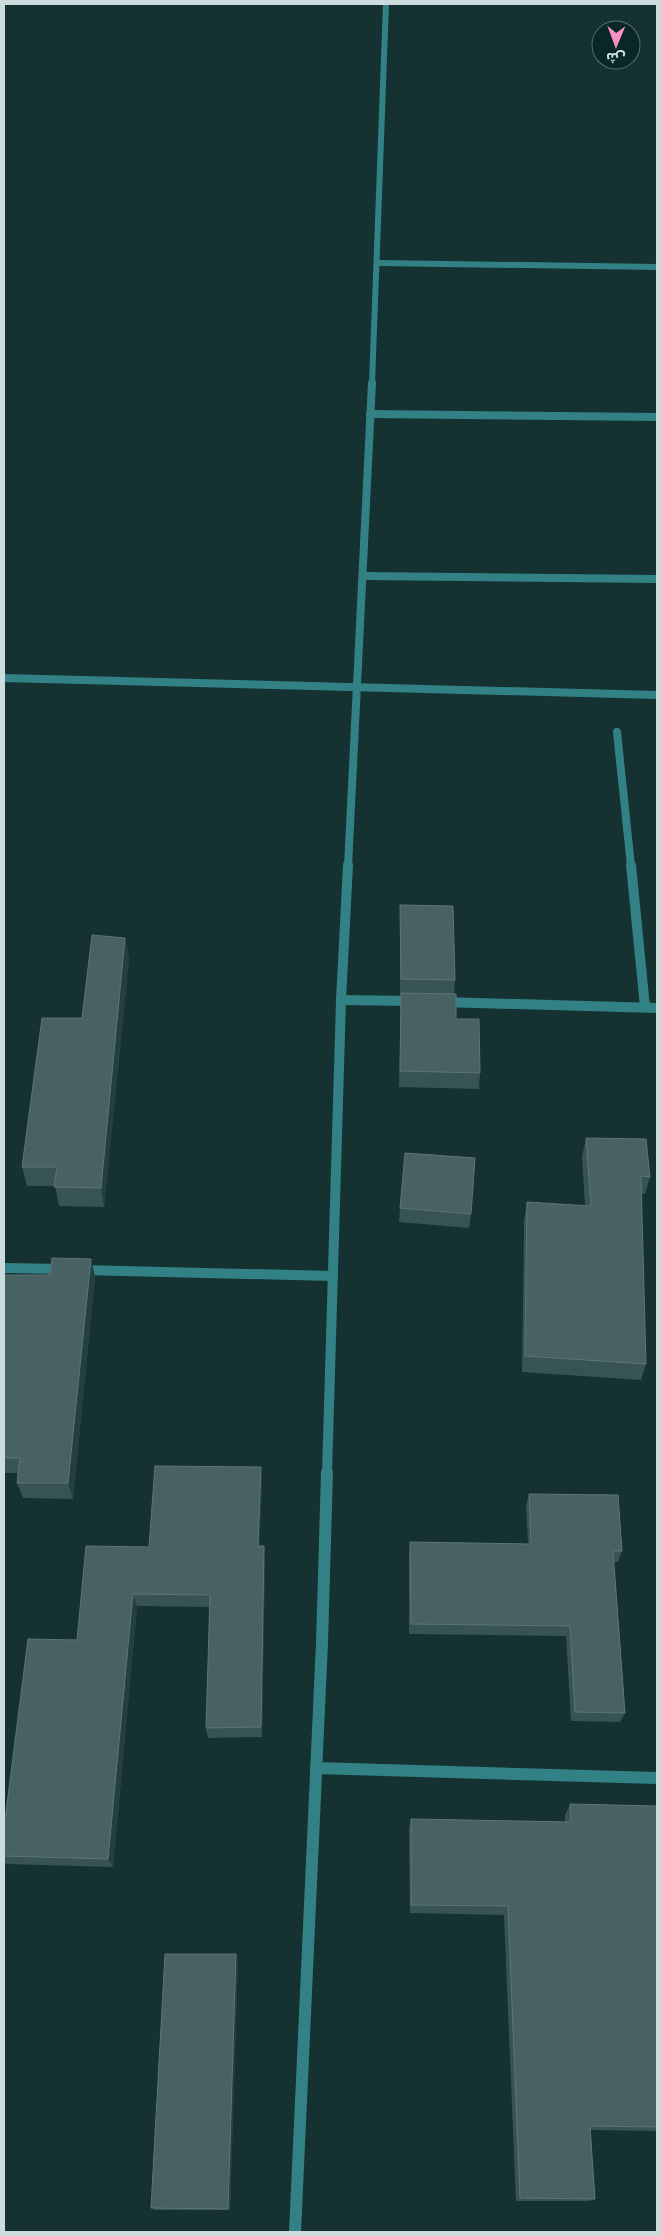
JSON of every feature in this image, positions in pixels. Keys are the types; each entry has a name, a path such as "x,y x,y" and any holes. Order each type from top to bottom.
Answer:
{"street":[{"path":"295,2232 316,1768 341,1000 364,576 378,263 386,4"},
{"path":"378,263 657,267"},
{"path":"370,414 657,416"},
{"path":"364,576 657,578"},
{"path":"4,678 657,695"},
{"path":"617,732 645,1007"},
{"path":"341,1000 657,1008"},
{"path":"4,1268 333,1276"},
{"path":"316,1768 657,1778"}],"building":[{"path":"400,905 453,906 455,980 401,979"},
{"path":"92,935 125,938 101,1188 54,1187 57,1167 22,1167 42,1018 82,1018"},
{"path":"401,993 456,994 456,1019 479,1019 480,1073 400,1071"},
{"path":"586,1138 646,1139 650,1177 641,1176 646,1364 525,1356 527,1202 591,1206"},
{"path":"405,1153 475,1158 471,1214 400,1208"},
{"path":"52,1258 91,1259 68,1483 17,1483 20,1458 4,1458 4,1275 50,1275"},
{"path":"155,1466 261,1467 258,1546 264,1546 261,1727 206,1728 210,1595 133,1594 108,1859 4,1856 4,1828 28,1639 77,1640 86,1546 149,1547"},
{"path":"529,1494 618,1495 622,1551 613,1551 625,1713 575,1712 570,1626 411,1624 410,1542 531,1544"},
{"path":"570,1804 657,1806 657,2127 590,2126 595,2199 520,2198 508,1906 411,1905 411,1819 571,1822"},
{"path":"165,1954 236,1954 228,2209 151,2208"}]}
